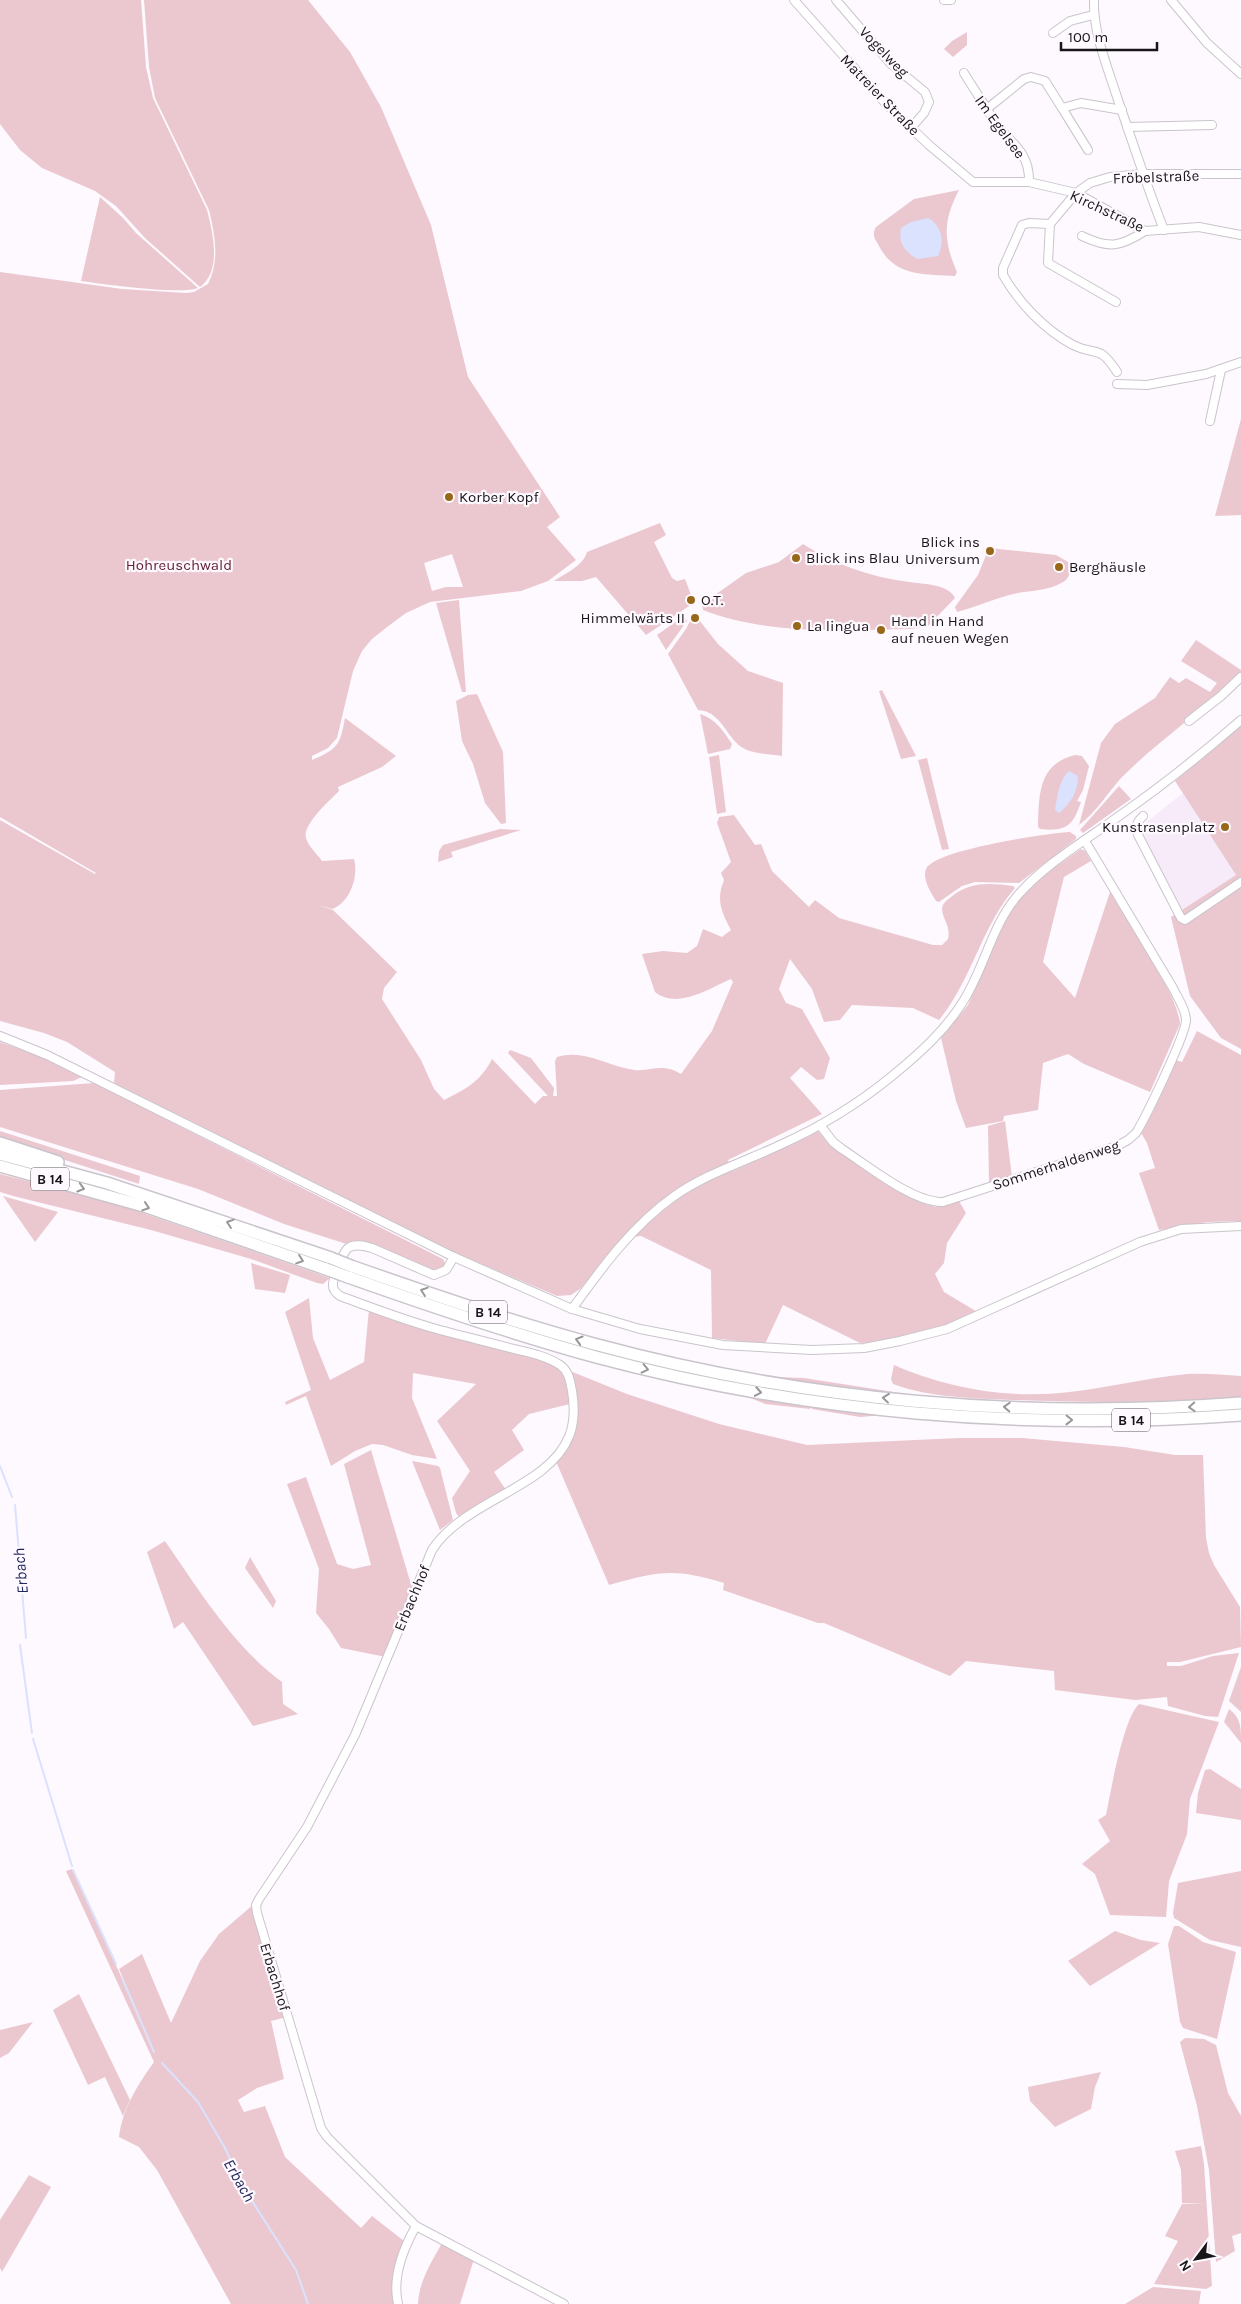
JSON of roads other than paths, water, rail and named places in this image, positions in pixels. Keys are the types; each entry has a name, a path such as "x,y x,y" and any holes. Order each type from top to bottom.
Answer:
{"highway":[{"path":"0,1142 66,1164 83,1176"},
{"name":"B 14","path":"0,1154 83,1176 193,1211 328,1264"},
{"name":"B 14","path":"0,1166 147,1207 349,1271 595,1344 672,1363 784,1385 888,1399 1006,1407 1126,1409 1241,1403"},
{"name":"B 14","path":"349,1271 484,1323 598,1357 691,1379 810,1400 940,1415 1020,1420 1155,1420 1241,1415"}],"street":[{"name":"Matreier Straße","path":"794,0 886,104 973,182"},
{"name":"Vogelweg","path":"836,0 891,64 926,92 929,102 924,114 911,128"},
{"path":"944,0 951,0"},
{"path":"1094,0 1093,15 1100,46 1164,230"},
{"path":"1171,0 1207,43 1241,74"},
{"path":"1053,33 1070,21 1093,15"},
{"name":"Im Egelsee","path":"964,73 992,117 1021,150 1030,169 1029,182"},
{"path":"988,108 1024,79 1031,77 1045,81 1088,150"},
{"path":"1062,108 1081,103 1122,110"},
{"path":"1127,126 1212,125"},
{"name":"Fröbelstraße","path":"1076,193 1090,183 1110,177 1143,174 1241,174"},
{"name":"Kirchstraße","path":"973,182 1029,182 1076,193 1145,231 1199,227 1241,235"},
{"path":"1076,193 1050,224 1048,263 1116,302"},
{"path":"1050,224 1030,223 1022,225 1003,268 1003,275 1040,322 1074,346 1099,352 1108,358 1117,372"},
{"path":"1082,236 1098,244 1113,245 1128,242 1145,231"},
{"path":"1117,384 1147,385 1221,370 1241,362"},
{"path":"1210,421 1221,370"},
{"path":"1189,721 1221,696 1241,677"},
{"path":"572,1309 593,1280 631,1235 646,1219 674,1196 694,1183 820,1125 846,1110 891,1077 940,1032 965,999 992,938 1016,897 1037,876 1193,762 1241,720"},
{"path":"1144,816 1138,820 1136,828 1138,834 1181,918 1185,920 1241,882"},
{"name":"Sommerhaldenweg","path":"820,1125 833,1142 842,1149 903,1188 933,1202 943,1202 1117,1146 1136,1133 1180,1040 1186,1020 1183,1007 1173,988 1085,841"},
{"path":"0,1036 56,1059 454,1257 572,1309 640,1329 723,1345 812,1350 864,1348 947,1329 1140,1242 1181,1229 1241,1226"},
{"name":"Erbachhof","path":"416,2226 327,2137 321,2128 256,1905 307,1827 355,1735 432,1550 438,1541 456,1524 522,1483 548,1464 560,1452 574,1424 574,1403 570,1381 565,1370 560,1365 540,1356 422,1324 340,1296 333,1288 333,1282 344,1254 352,1247 362,1245 372,1248 434,1275 446,1270 454,1257"},
{"path":"398,2304 397,2275 408,2240 416,2226 564,2304"}],"water":[{"path":"928,218 933,221 941,234 940,250 938,256 917,259 903,246 900,238 901,228 911,222"},
{"path":"1069,771 1078,776 1077,787 1070,801 1059,813 1055,810 1058,794 1063,779"}],"waterway":[{"name":"Erbach","path":"0,1466 12,1497"},
{"name":"Erbach","path":"15,1505 26,1638"},
{"name":"Erbach","path":"20,1645 32,1733"},
{"name":"Erbach","path":"33,1739 72,1866"},
{"name":"Erbach","path":"73,1870 116,1964"},
{"name":"Erbach","path":"122,1978 154,2052"},
{"name":"Erbach","path":"162,2063 198,2102 225,2148 242,2185 296,2270 308,2304"}],"place":[{"name":"Korber Kopf","path":"449,497"},
{"name":"Blick ins Universum","path":"990,551"},
{"name":"Blick ins Blau","path":"796,558"},
{"name":"Berghäusle","path":"1059,567"},
{"name":"O.T.","path":"691,600"},
{"name":"Himmelwärts II","path":"695,618"},
{"name":"La lingua","path":"797,626"},
{"name":"Hand in Hand auf neuen Wegen","path":"881,630"},
{"name":"Kunstrasenplatz","path":"1225,827"}],"park label":[{"name":"Hohreuschwald","path":"179,565"}]}
